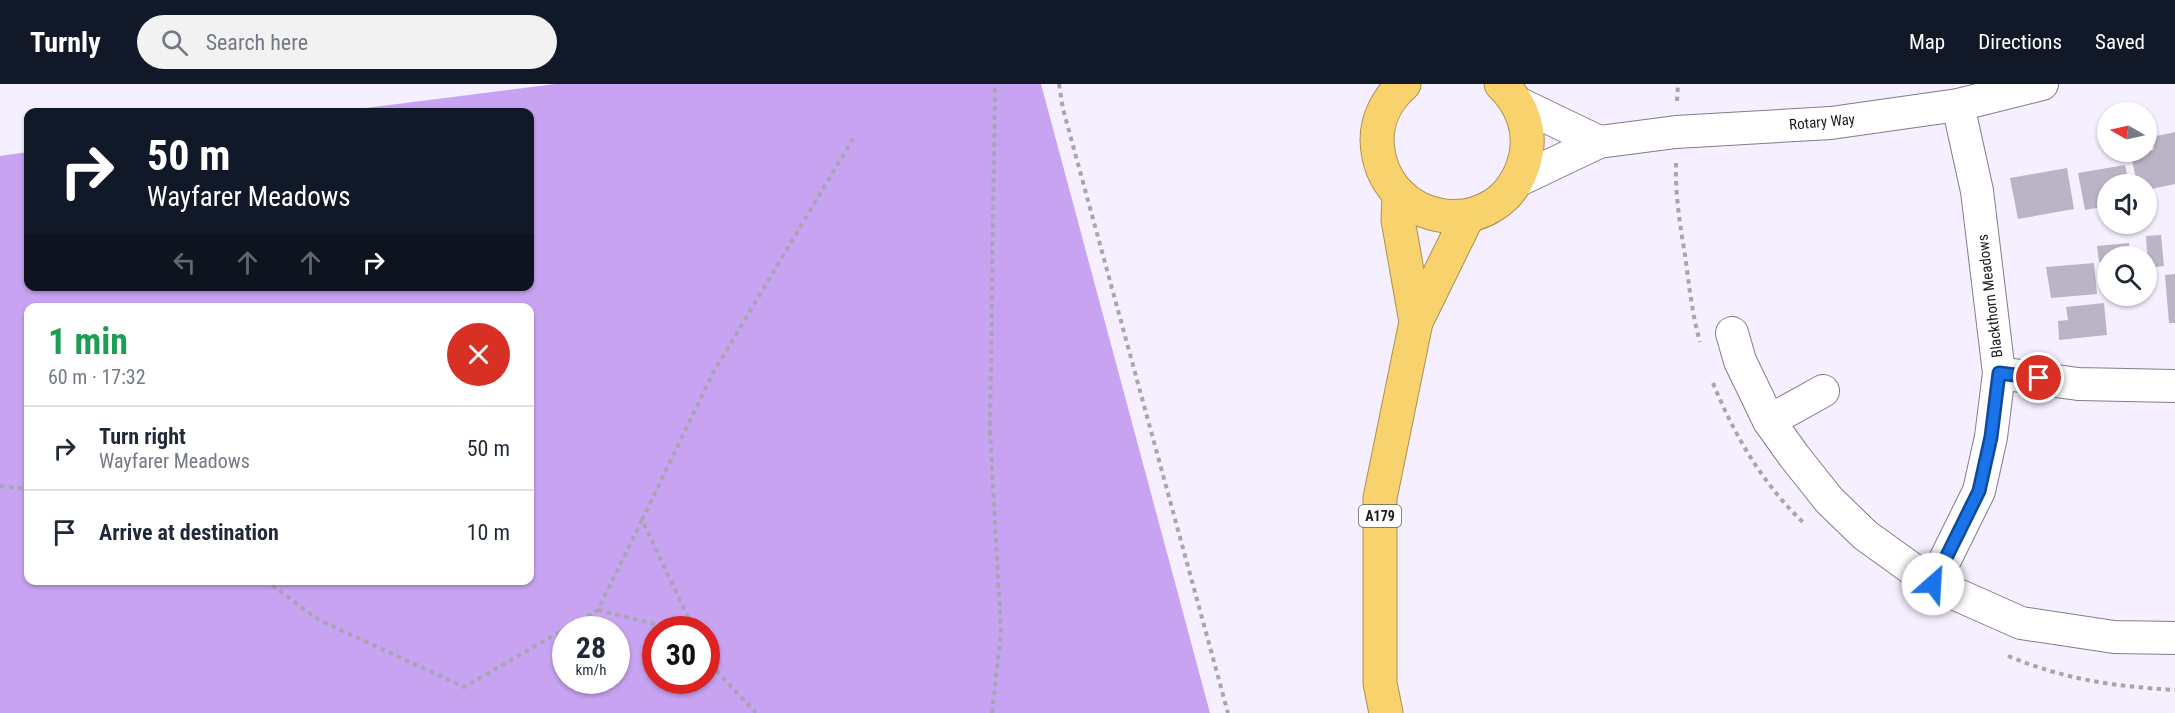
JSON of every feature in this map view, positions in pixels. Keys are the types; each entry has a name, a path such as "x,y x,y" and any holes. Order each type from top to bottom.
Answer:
{"highway":[{"path":"1404,84 1394,92 1383,112 1377,134 1378,156 1385,177 1399,196 1424,212 1438,216 1468,216 1490,207 1508,192 1521,172 1527,149 1526,126 1509,94"},
{"path":"1399,196 1398,219 1416,322"},
{"path":"1416,322 1468,216"},
{"name":"A179","path":"1386,713 1380,684 1380,498 1416,322"}],"street":[{"name":"Rotary Way","path":"1515,182 1599,142 1676,132 1831,123 1958,105 2042,84"},
{"path":"1509,94 1599,142"},
{"name":"Blackthorn Meadows","path":"1933,584 1979,491 1991,437 1999,373 1977,191 1958,105"},
{"path":"1732,333 1740,361 1769,421 1829,500 1865,535 1933,584 2021,623 2114,637 2175,638"},
{"path":"1999,373 2078,384 2175,386"},
{"path":"1769,421 1823,391"}],"path":[{"path":"992,713 1000,633 990,431 995,84"},
{"path":"1059,84 1063,109 1228,713"},
{"path":"1677,111 1678,84"},
{"path":"272,585 319,620 464,687 598,610 713,373 854,137"},
{"path":"0,486 24,489"},
{"path":"642,520 687,616"},
{"path":"598,610 642,621"},
{"path":"2008,656 2046,671 2078,680 2127,687 2175,690"},
{"path":"720,675 756,713"}],"shaded area":[{"path":"555,84 1041,84 1210,713 0,713 0,156 24,153 24,291 534,291 534,108 366,108"}],"building":[{"path":"2175,132 2175,184 2157,188 2157,174 2135,174 2132,162 2157,162 2157,136"},
{"path":"2125,165 2127,174 2097,174 2097,208 2085,210 2078,173"},
{"path":"2067,168 2074,209 2018,219 2010,178"},
{"path":"2161,235 2164,266 2157,267 2157,246 2147,246 2146,236"},
{"path":"2129,243 2129,246 2097,246"},
{"path":"2094,263 2097,294 2051,298 2046,267"},
{"path":"2175,274 2175,323 2169,323 2165,275"},
{"path":"2097,304 2097,306 2104,306 2107,335 2059,340 2058,321 2068,320 2066,307"}],"route":[{"path":"1933,584 1979,491 1991,437 1999,373 2039,378"}]}
